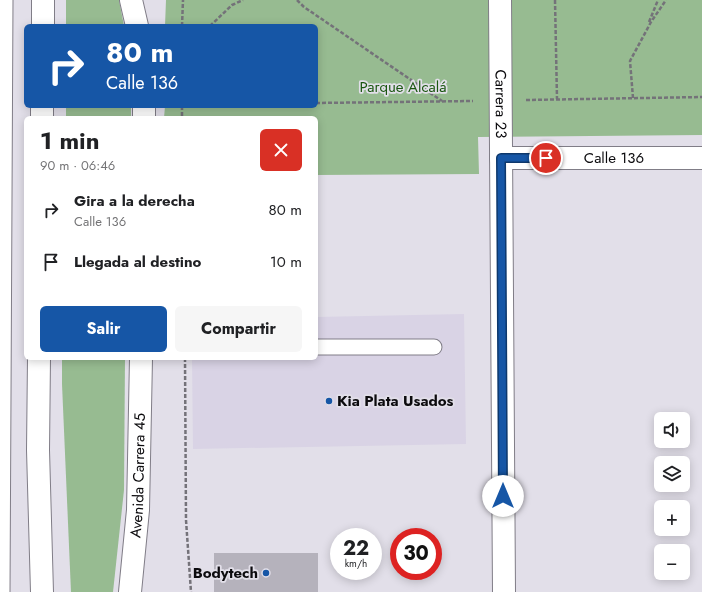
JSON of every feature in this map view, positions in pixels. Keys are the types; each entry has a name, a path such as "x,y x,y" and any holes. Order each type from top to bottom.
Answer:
{"main road":[{"path":"42,24 43,0"},
{"path":"131,0 137,24"},
{"path":"145,0 145,24"},
{"name":"Carrera 23","path":"500,0 504,592"},
{"name":"Calle 136","path":"501,158 702,158"},
{"path":"39,360 38,450 42,592"},
{"name":"Avenida Carrera 45","path":"130,592 138,510 141,360"},
{"path":"138,510 142,592"}],"lane":[{"path":"2,592 5,0"},
{"path":"318,347 434,347"}],"path":[{"path":"182,0 182,24"},
{"path":"212,24 232,5 243,0"},
{"path":"297,0 304,7 442,101"},
{"path":"555,0 557,99"},
{"path":"645,33 658,0"},
{"path":"633,98 630,61 651,22 666,0"},
{"path":"185,360 186,520 191,592"}],"shaded area":[{"name":"Kia Plata Usados","path":"464,314 466,444 193,449 192,360 318,360 318,317"}],"green space":[{"path":"66,0 119,0 124,24 66,24"},
{"name":"Parque Alcalá","path":"166,0 702,0 702,135 478,137 479,174 318,175 318,116 164,116 165,108 318,108 318,24 165,24"},
{"path":"66,108 131,108 131,116 66,116"},
{"path":"62,360 125,360 124,490 113,592 71,592"}],"building":[{"name":"Bodytech","path":"214,553 318,553 318,592 214,592"}],"place":[{"name":"Kia Plata Usados","path":"329,401"},
{"name":"Bodytech","path":"266,573"}],"route":[{"path":"503,496 501,158 546,158"}]}
